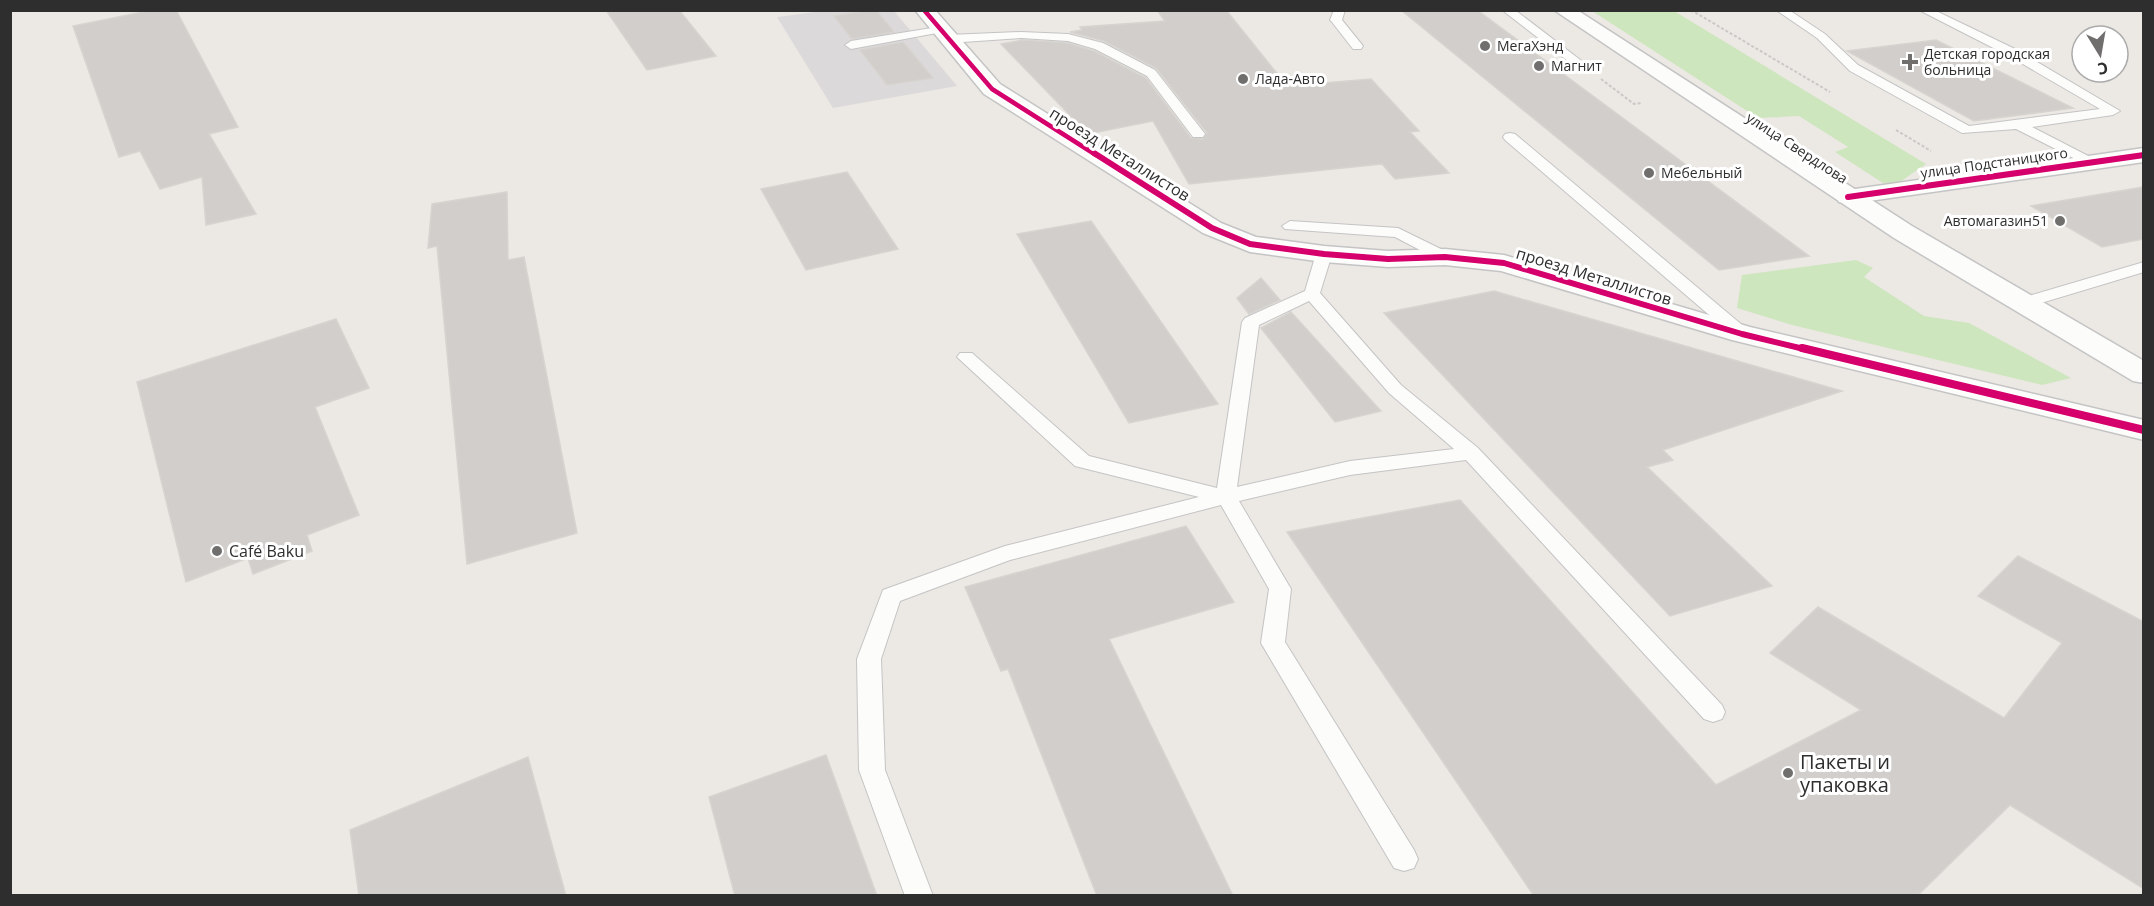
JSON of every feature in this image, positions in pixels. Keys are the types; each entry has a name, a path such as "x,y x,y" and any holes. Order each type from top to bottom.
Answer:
{"street":[{"name":"улица Свердлова","path":"1563,10 1848,197 2021,303 2144,374"},
{"name":"проезд Металлистов","path":"936,26 992,89 1212,228 1250,244 1324,254 1388,259 1445,257 1504,263 1742,334 2144,430"},
{"name":"улица Подстаницкого","path":"1848,197 2144,155"}],"lane":[{"path":"1340,10 1336,20 1357,46"},
{"path":"1507,10 1577,62"},
{"path":"1781,10 1821,36 1854,68 1967,130 2113,111 2013,53 1924,10"},
{"path":"851,45 936,26 1068,38 1099,46 1151,73 1198,134"},
{"path":"2018,125 2091,162"},
{"path":"1510,137 1742,334"},
{"path":"1290,226 1398,233 1445,257"},
{"path":"1324,254 1312,294 1251,322 1226,496 1280,589 1273,643 1404,859"},
{"path":"2021,303 2144,267"},
{"path":"1312,294 1395,389 1471,453 1713,712"},
{"path":"966,357 1082,461 1226,496"},
{"path":"919,896 872,770 869,659 891,596 1005,554 1226,496 1350,468 1471,453"}],"path":[{"path":"1690,10 1833,93"},
{"path":"1577,62 1634,104 1646,102"},
{"path":"1894,129 1935,153"}],"shaded area":[{"path":"823,11 894,11 957,86 833,108 777,17"}],"green space":[{"path":"1592,11 1674,11 1926,164 1897,184 1883,183 1835,152 1848,147 1799,116 1758,118"},
{"path":"1856,260 1873,268 1864,277 1924,316 1969,323 2071,378 2042,385 1792,325 1737,308 1742,275"}],"building":[{"path":"153,10 176,10 238,127 209,134 256,214 206,225 202,177 160,189 140,151 119,157 73,26"},
{"path":"606,10 679,10 716,56 647,70"},
{"path":"876,10 894,32 852,39 834,16"},
{"path":"1157,10 1226,10 1287,86 1371,79 1419,131 1410,132 1449,173 1395,179 1382,164 1189,184 1153,121 1088,134 1001,44 1023,40 1068,43 1094,51 1146,78 1191,138 1203,139 1207,133 1156,68 1104,41 1070,32 1082,30 1080,27 1165,21"},
{"name":"Мебельный","path":"1401,10 1477,10 1809,256 1719,270"},
{"name":"Детская городская больница","path":"1936,40 2073,108 1974,121 1847,51"},
{"path":"903,42 933,78 887,85 860,50"},
{"path":"847,172 898,249 806,270 761,189"},
{"path":"2144,187 2144,239 2102,247 2031,206"},
{"path":"507,192 508,260 524,257 577,533 467,564 437,246 428,248 432,204"},
{"path":"1091,221 1218,404 1129,423 1017,234"},
{"path":"1261,278 1280,300 1249,314 1237,298"},
{"path":"1494,291 1842,391 1663,450 1673,460 1647,467 1772,586 1670,616 1384,313"},
{"path":"1291,312 1381,411 1335,422 1261,328"},
{"path":"336,319 369,388 315,407 359,515 307,535 312,551 253,574 248,558 186,582 137,382"},
{"path":"1460,500 1716,785 1861,710 1770,653 1818,607 2004,718 2062,643 1978,596 2018,556 2144,622 2144,889 2010,805 1917,896 1534,896 1287,532"},
{"path":"1186,526 1234,602 1109,639 1233,896 1097,896 1008,669 1001,671 965,587"},
{"path":"826,755 877,896 735,896 709,797"},
{"path":"528,757 566,896 359,896 350,830"}],"cycle path":[{"path":"924,10 992,89 1212,228 1250,244 1324,254 1388,259 1445,257 1504,263 1742,334 2144,430"},
{"path":"1848,197 2144,155"}],"place":[{"name":"МегаХэнд","path":"1485,46"},
{"name":"Детская городская больница","path":"1910,62"},
{"name":"Магнит","path":"1539,66"},
{"name":"Лада-Авто","path":"1243,79"},
{"name":"Мебельный","path":"1649,173"},
{"name":"Автомагазин51","path":"2060,221"},
{"name":"Café Baku","path":"217,551"},
{"name":"Пакеты и упаковка","path":"1788,773"}]}
